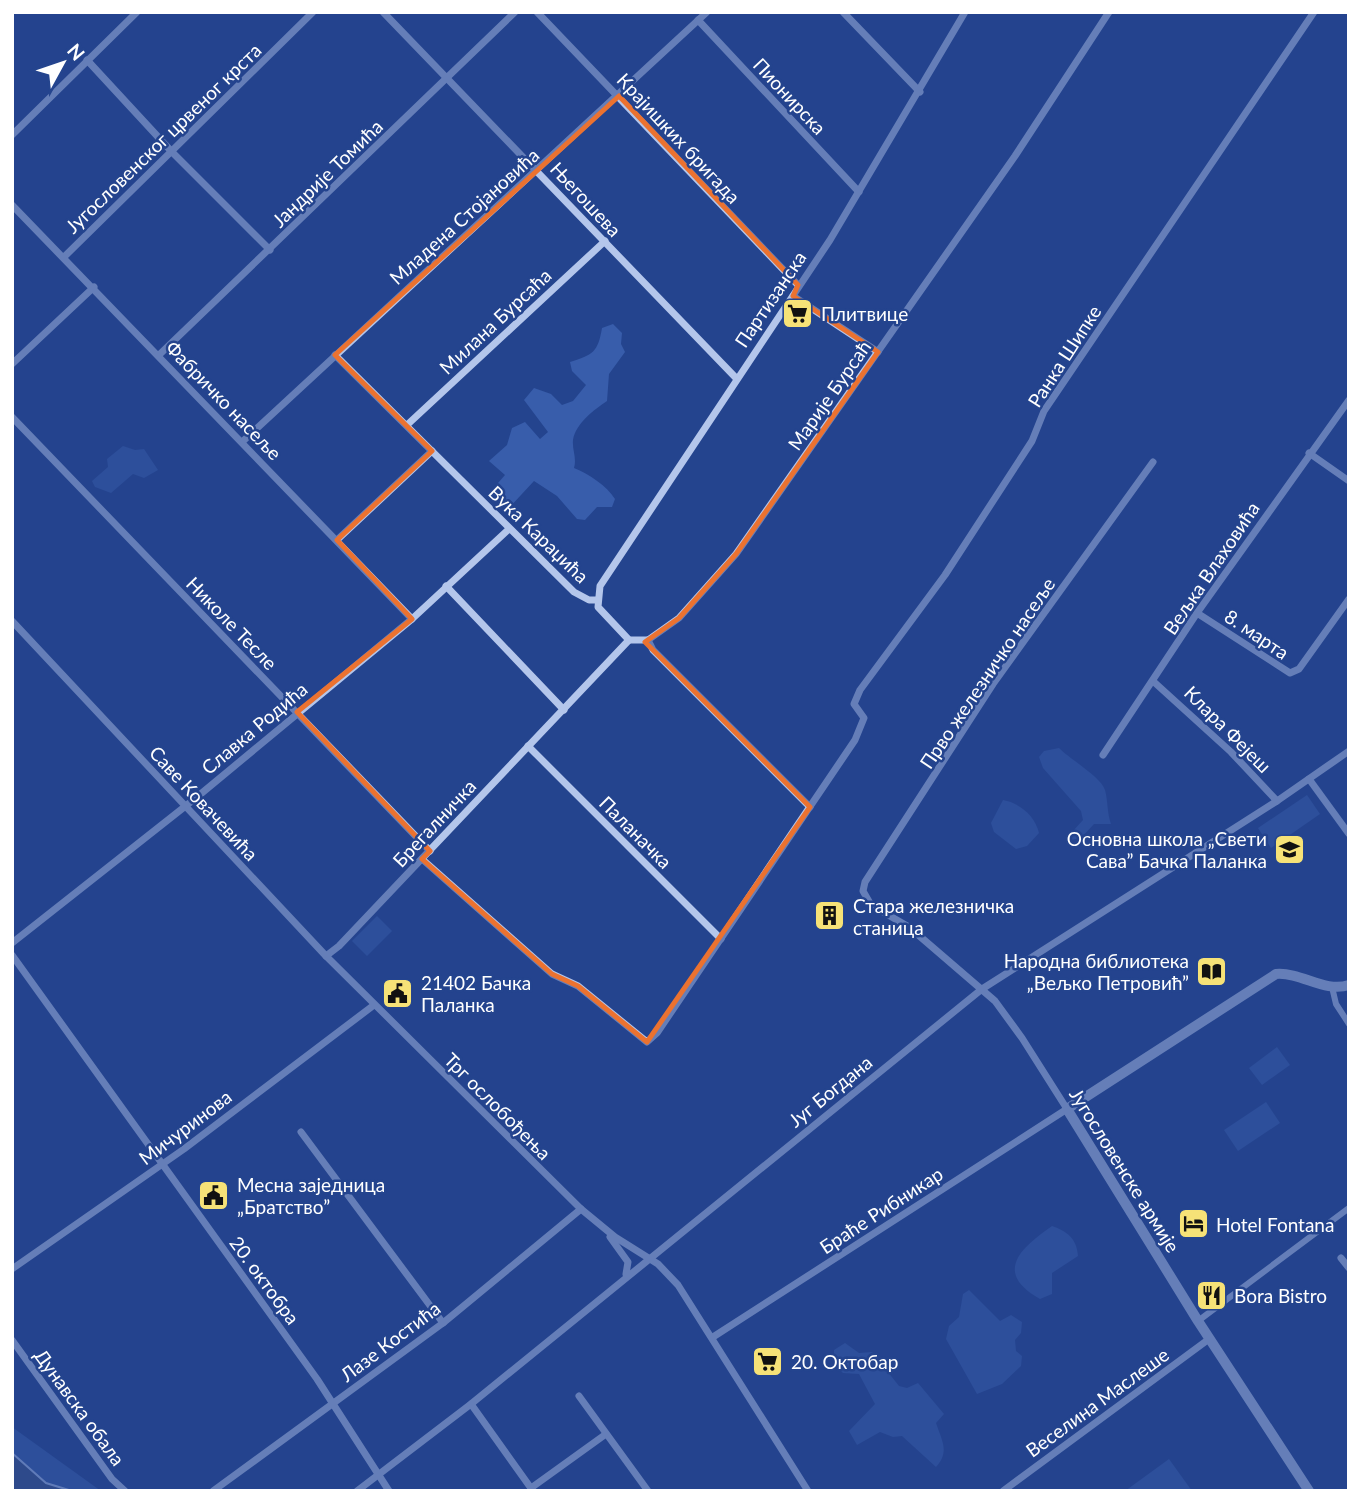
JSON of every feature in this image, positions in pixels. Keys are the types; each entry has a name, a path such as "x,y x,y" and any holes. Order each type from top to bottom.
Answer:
{"street":[{"path":"12,135 137,12"},
{"name":"Југословенског црвеног крста","path":"64,257 313,12"},
{"name":"Његошева","path":"383,12 736,378"},
{"name":"Јандрије Томића","path":"159,355 516,12"},
{"name":"Крајишких бригада","path":"537,12 798,285"},
{"name":"Младена Стојановића","path":"242,442 619,96 706,12"},
{"path":"843,12 920,92"},
{"name":"Партизанска","path":"597,600 600,586 859,192 965,12"},
{"name":"Марије Бурсаћ","path":"648,640 679,618 729,562 1015,156 1109,12"},
{"name":"Ранка Шипке","path":"810,807 855,740 864,718 854,704 860,690 945,575 1032,441 1044,411 1314,12"},
{"name":"Пионирска","path":"698,20 859,192"},
{"path":"88,60 172,152 270,250"},
{"name":"Фабричко насеље","path":"12,205 412,619"},
{"name":"Милана Бурсаћа","path":"407,425 605,242"},
{"path":"12,364 94,287"},
{"path":"793,296 878,352"},
{"name":"Вука Караџића","path":"335,355 574,592 597,600 601,613 629,640"},
{"name":"Вељка Влаховића","path":"1103,755 1154,682 1197,613 1349,400"},
{"name":"Николе Тесле","path":"12,417 430,851"},
{"path":"337,540 432,451"},
{"path":"1309,453 1349,481"},
{"name":"Прво железничко насеље","path":"871,905 864,898 865,882 993,684 1153,462"},
{"name":"Славка Родића","path":"12,943 185,806 412,619 509,528"},
{"path":"446,586 564,710"},
{"name":"8. марта","path":"1197,613 1290,673 1299,669 1349,599"},
{"name":"Саве Ковачевића","path":"12,621 374,1005"},
{"path":"422,859 552,974 578,986 647,1042 657,1033 810,807 653,650 648,640 629,640"},
{"name":"Брегалничка","path":"326,956 339,946 629,640"},
{"name":"Клара Фејеш","path":"1154,682 1222,743 1277,801"},
{"name":"Паланачка","path":"528,746 721,939"},
{"name":"Југ Богдана","path":"357,1491 471,1404 648,1257 982,989 1277,801 1349,751"},
{"path":"1309,779 1349,834"},
{"name":"Југословенске армије","path":"871,905 909,927 982,989 1022,1038 1209,1339 1309,1491"},
{"name":"20. октобра","path":"12,955 163,1164 389,1491"},
{"path":"1067,1109 1276,974 1298,975 1332,987 1349,985"},
{"path":"1332,987 1336,1004 1349,1024"},
{"name":"Мичуринова","path":"12,1269 163,1164 374,1005"},
{"name":"Трг ослобођења","path":"374,1005 580,1209 602,1228 648,1257 678,1285 713,1337 805,1490"},
{"name":"Браће Рибникар","path":"713,1337 1067,1109"},
{"path":"301,1132 443,1323"},
{"path":"1198,1321 1349,1208"},
{"name":"Лазе Костића","path":"213,1491 443,1323 580,1209"},
{"name":"Трг ослобођења","path":"602,1228 625,1256 628,1269 626,1276"},
{"path":"1341,1258 1349,1268"},
{"name":"Дунавска обала","path":"12,1339 112,1479 125,1491"},
{"name":"Веселина Маслеше","path":"1003,1491 1209,1339"},
{"path":"579,1396 648,1491"},
{"path":"471,1404 532,1489 606,1434"}],"highlighted area":[{"path":"619,96 798,285 793,296 878,352 736,554 679,618 645,642 810,807 647,1042 578,986 552,974 422,859 430,851 297,712 412,619 337,540 432,451 335,355"}],"shaded area":[{"path":"613,324 622,333 621,344 625,352 609,374 607,401 582,423 573,440 574,468 607,490 615,499 612,507 597,507 585,520 577,519 557,496 534,481 508,509 491,491 505,475 489,461 507,445 512,428 525,422 540,439 548,432 524,400 534,388 551,394 562,405 573,401 586,385 572,371 570,362 593,351 599,342 602,328"},
{"path":"123,446 135,450 144,449 158,470 144,478 133,474 111,493 95,487 92,481 108,467 107,459"},
{"path":"1059,748 1102,785 1111,824 1094,824 1081,838 1071,840 1073,831 1083,820 1081,811 1043,768 1039,757 1044,751"},
{"path":"1307,795 1320,814 1271,848 1258,828"},
{"path":"1003,800 1021,807 1034,821 1039,833 1027,846 1016,849 994,832 991,823"},
{"path":"377,916 392,931 367,956 352,941"},
{"path":"1277,1047 1290,1065 1262,1085 1249,1068"},
{"path":"1266,1102 1280,1123 1238,1151 1224,1130"},
{"path":"1052,1226 1070,1236 1076,1245 1078,1256 1052,1273 1052,1294 1040,1299 1017,1279 1015,1270 1022,1251"},
{"path":"969,1290 1000,1321 1011,1315 1022,1322 1021,1333 1015,1340 1016,1351 1022,1356 1021,1366 1002,1384 977,1394 946,1339 949,1326 959,1317 963,1294"},
{"path":"845,1343 859,1353 872,1352 899,1386 907,1388 918,1383 944,1414 936,1423 944,1451 936,1467 902,1436 893,1437 880,1432 857,1445 849,1431 875,1404 859,1374 843,1373 834,1364 834,1350"},
{"path":"12,1427 101,1491 12,1491"},
{"path":"12,1453 46,1483 72,1491 12,1491"},
{"path":"1169,1459 1192,1491 1125,1491"}],"place":[{"name":"Плитвице","path":"798,313"},
{"name":"Основна школа „Свети Сава” Бачка Паланка","path":"1290,849"},
{"name":"Стара железничка станица","path":"830,916"},
{"name":"Народна библиотека „Вељко Петровић”","path":"1212,971"},
{"name":"21402 Бачка Паланка","path":"398,993"},
{"name":"Месна заједница „Братство”","path":"214,1195"},
{"name":"Hotel Fontana","path":"1193,1224"},
{"name":"Bora Bistro","path":"1211,1295"},
{"name":"20. Октобар","path":"768,1361"}]}
